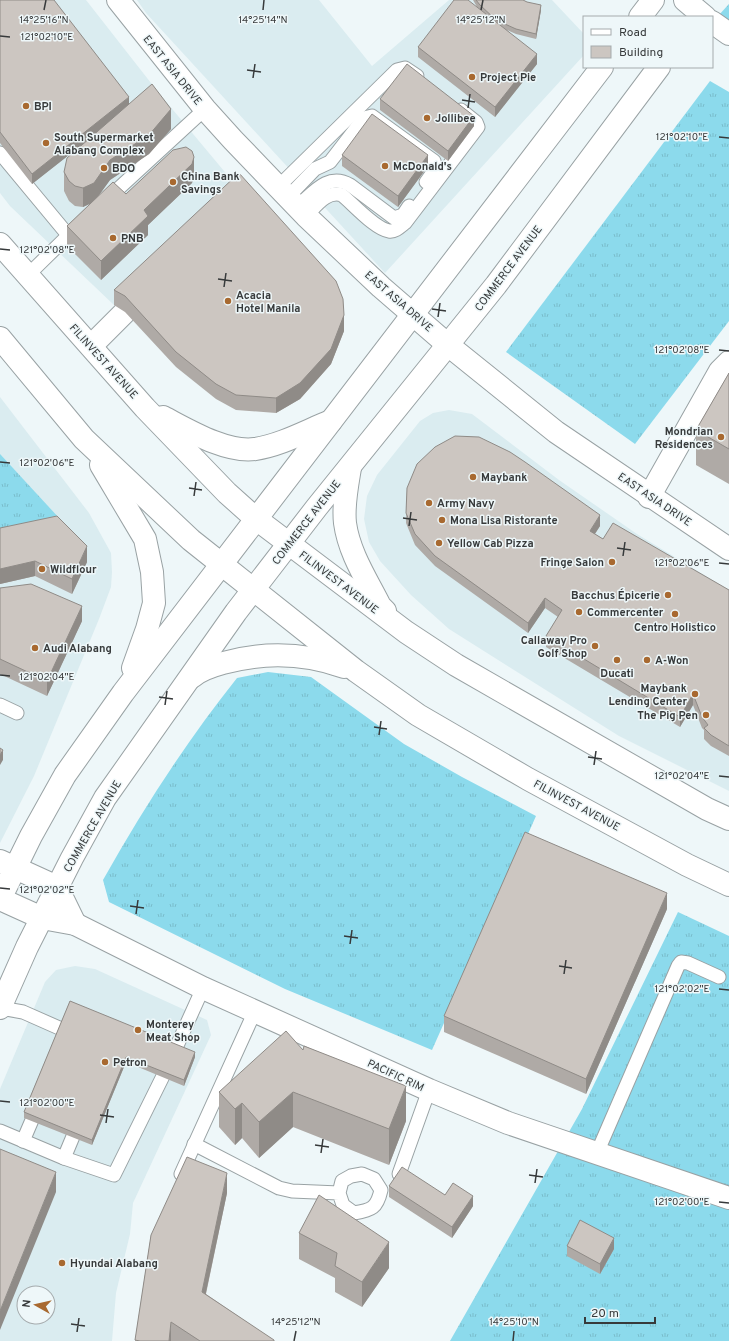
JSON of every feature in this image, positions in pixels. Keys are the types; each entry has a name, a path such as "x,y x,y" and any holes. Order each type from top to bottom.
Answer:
{"main road":[{"name":"EAST ASIA DRIVE","path":"118,0 205,109 287,196 381,287 448,345 556,432 729,549"},
{"path":"641,16 653,0"},
{"path":"713,21 729,34"},
{"path":"0,899 7,865 65,775 123,693 203,586 222,564 255,518 332,420 601,68"},
{"name":"COMMERCE AVENUE","path":"0,1008 27,947 57,887 105,798 236,612 288,544 496,285 659,68"},
{"path":"249,190 287,196"},
{"name":"FILINVEST AVENUE","path":"0,244 145,408 227,493 255,518 406,632 456,665 707,809 729,819"},
{"path":"91,346 159,278"},
{"name":"FILINVEST AVENUE","path":"0,338 84,439 191,540 356,671 418,715 522,775 729,885"},
{"path":"650,496 720,371 729,362"},
{"path":"145,408 196,434 216,442 234,447 254,449 274,444 332,420"},
{"path":"84,439 145,539 152,572 154,603 147,629 123,693"},
{"path":"350,468 345,508 345,524 356,560 380,606 406,632"},
{"path":"185,685 197,673 217,665 260,656 284,655 309,657 333,662 356,671"},
{"path":"7,865 57,887 75,924"},
{"name":"PACIFIC RIM","path":"0,899 42,918 75,924 203,988 429,1090 508,1123 729,1198"}],"lane":[{"path":"287,196 397,70 405,68 427,84"},
{"path":"287,196 327,196 337,193 342,195 376,224 389,231 397,230 405,223 478,127 476,122 452,103"},
{"path":"27,276 68,235 205,109"},
{"path":"368,116 376,117 436,164 434,172 403,214 399,217 390,216 344,182 328,182 287,196 315,169 330,162 364,118 368,116"},
{"path":"0,153 68,235"},
{"path":"0,706 17,713"},
{"path":"597,1153 678,966 681,962 688,963 719,977"},
{"path":"0,1131 64,1158 114,1175 166,1070 203,988"},
{"path":"0,1008 23,1012 89,1041"},
{"path":"176,1186 255,1011"},
{"path":"62,1046 68,1032"},
{"path":"152,1065 166,1070"},
{"path":"399,1174 429,1090"},
{"path":"23,1141 41,1097"},
{"path":"64,1158 85,1108"},
{"path":"194,1144 279,1188 292,1191 339,1193"}],"shaded area":[{"path":"0,0 86,0 158,92 239,189 114,305 10,206 0,193"},
{"path":"137,0 319,0 372,66 449,0 552,0 583,33 583,56 385,273 146,13"},
{"path":"0,397 89,513 111,553 112,572 111,587 99,619 34,776 0,843"},
{"name":"Commercenter","path":"449,410 472,414 559,480 637,534 729,590 729,791 619,736 449,629 411,595 380,561 369,542 364,519 367,496 377,475 420,421 433,413"},
{"name":"Petron","path":"75,966 95,969 207,1020 211,1035 133,1203 130,1234 116,1293 112,1341 0,1341 0,1089 45,982 56,970"}],"green space":[{"path":"729,4 729,24 718,16"},
{"path":"710,81 729,92 729,321 635,444 506,352"},
{"path":"0,454 60,519 0,532"},
{"path":"268,672 311,677 404,744 536,816 432,1050 285,989 109,902 103,880 134,827 183,751 237,678"},
{"path":"678,912 729,936 729,1341 450,1341 582,1109"}],"building":[{"name":"South Supermarket Alabang Complex","path":"0,0 54,0 129,97 32,174 0,132"},
{"path":"454,0 468,0 537,54 495,107 418,47"},
{"path":"476,0 523,0 541,5 536,34 516,29 496,20"},
{"name":"Jollibee","path":"407,64 474,116 448,151 380,99"},
{"path":"152,84 171,109 149,135 110,160 94,183 83,188 75,186 69,181 64,172 67,158"},
{"name":"McDonald's","path":"372,114 428,155 398,196 342,155"},
{"path":"186,147 192,151 194,157 192,164 144,210 148,216 101,261 67,226 113,182 126,194 173,150"},
{"name":"Acacia Hotel Manila","path":"239,173 336,281 343,299 344,315 331,349 300,383 276,398 236,395 216,384 176,352 125,296 114,290"},
{"path":"729,373 729,449 696,430"},
{"name":"Commercenter","path":"455,436 479,437 510,452 525,462 600,515 590,531 603,539 613,523 729,590 729,746 711,735 704,728 708,725 702,717 693,694 680,717 546,636 562,610 545,598 528,623 435,556 415,534 406,513 407,488 417,464 435,447"},
{"name":"Wildflour","path":"57,516 87,546 72,579 35,561 0,569 0,528"},
{"name":"Audi Alabang","path":"31,584 82,606 47,681 0,659 0,588"},
{"path":"0,748 3,750 0,755"},
{"path":"525,832 667,893 586,1079 444,1016"},
{"path":"70,1001 195,1052 184,1080 126,1057 92,1140 24,1112"},
{"path":"286,1031 303,1050 304,1046 406,1086 389,1129 293,1092 259,1122 242,1103 235,1109 219,1092"},
{"path":"0,1149 56,1172 0,1311"},
{"path":"187,1157 227,1173 202,1292 274,1341 200,1341 171,1322 169,1341 135,1340 151,1235"},
{"path":"402,1167 445,1195 453,1183 473,1196 452,1227 389,1186"},
{"path":"319,1195 389,1242 362,1282 335,1266 337,1253 299,1233"},
{"path":"580,1220 614,1238 600,1264 567,1246"}],"place":[{"name":"Project Pie","path":"472,77"},
{"name":"BPI","path":"26,106"},
{"name":"Jollibee","path":"427,118"},
{"name":"South Supermarket Alabang Complex","path":"46,143"},
{"name":"McDonald's","path":"385,166"},
{"name":"BDO","path":"104,168"},
{"name":"China Bank Savings","path":"173,182"},
{"name":"PNB","path":"113,238"},
{"name":"Acacia Hotel Manila","path":"228,301"},
{"name":"Mondrian Residences","path":"721,437"},
{"name":"Maybank","path":"473,477"},
{"name":"Army Navy","path":"429,503"},
{"name":"Mona Lisa Ristorante","path":"442,520"},
{"name":"Yellow Cab Pizza","path":"439,543"},
{"name":"Fringe Salon","path":"612,562"},
{"name":"Wildflour","path":"42,569"},
{"name":"Bacchus Épicerie","path":"668,595"},
{"name":"Commercenter","path":"579,612"},
{"name":"Centro Holistico","path":"675,614"},
{"name":"Callaway Pro Golf Shop","path":"595,646"},
{"name":"Audi Alabang","path":"35,648"},
{"name":"Ducati","path":"617,660"},
{"name":"A-Won","path":"647,660"},
{"name":"Maybank Lending Center","path":"695,694"},
{"name":"The Pig Pen","path":"706,715"},
{"name":"Monterey Meat Shop","path":"138,1030"},
{"name":"Petron","path":"105,1062"},
{"name":"Hyundai Alabang","path":"62,1263"}]}
